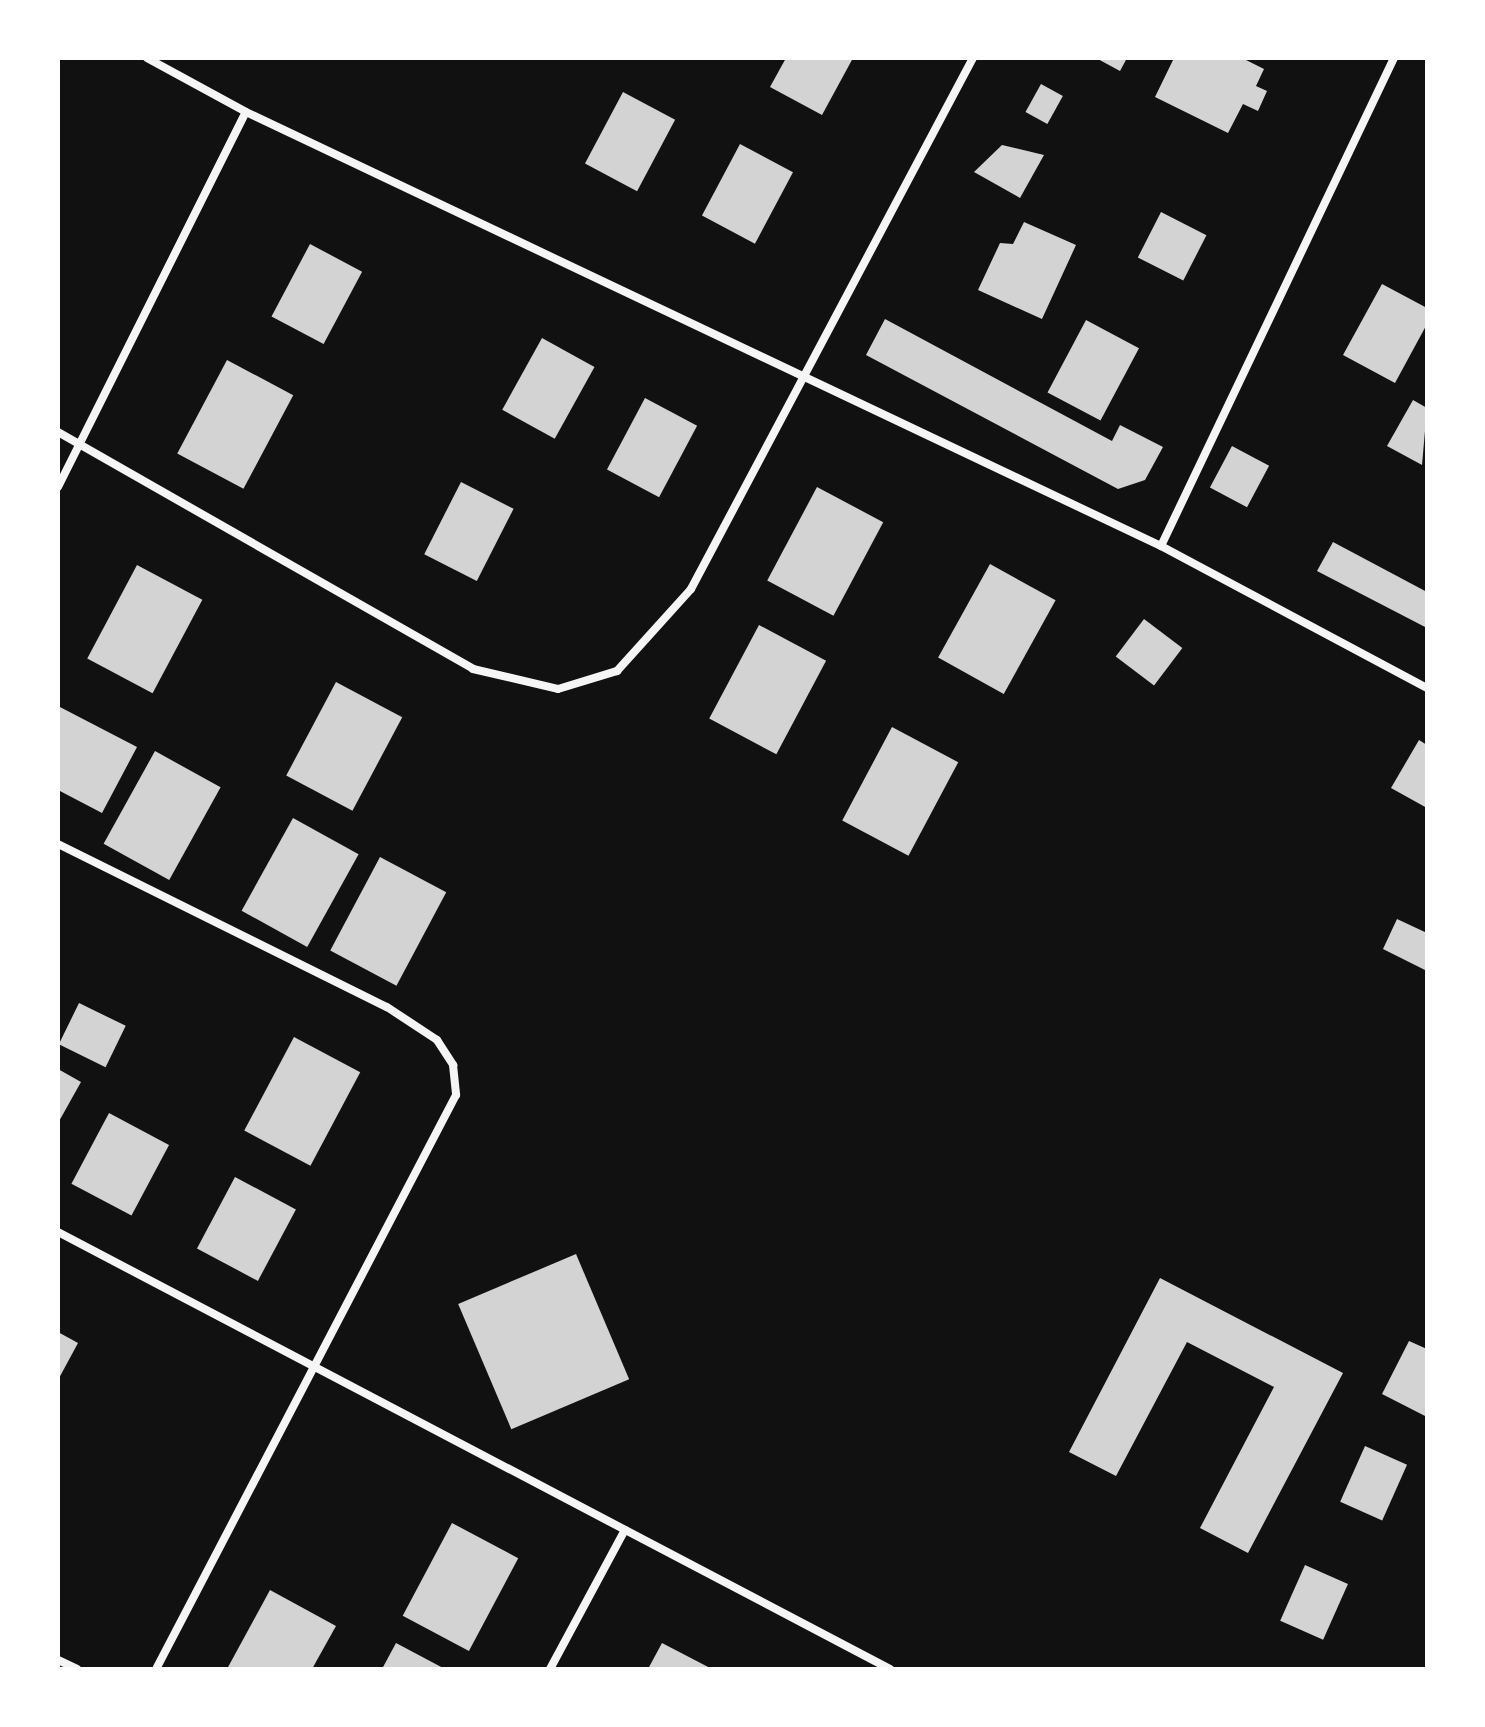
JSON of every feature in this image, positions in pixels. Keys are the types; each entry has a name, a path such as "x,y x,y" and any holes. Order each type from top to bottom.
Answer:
{"street":[{"path":"147,58 246,112 1161,546 1427,688"},
{"path":"58,432 473,669 558,689 617,671 691,589 973,58"},
{"path":"1161,546 1394,58"},
{"path":"58,487 246,112"},
{"path":"58,844 387,1007 437,1040 453,1065 456,1095 318,1369 156,1669"},
{"path":"58,1232 890,1669"},
{"path":"550,1669 625,1530"},
{"path":"58,1660 77,1669"}],"building":[{"path":"786,58 853,58 822,115 770,87"},
{"path":"1096,58 1127,58 1120,71"},
{"path":"1174,58 1242,58 1264,69 1256,86 1267,91 1258,111 1243,104 1228,133 1155,97"},
{"path":"1041,84 1063,96 1047,124 1025,112"},
{"path":"623,92 675,120 637,191 585,164"},
{"path":"740,144 793,172 755,244 702,216"},
{"path":"1002,145 1044,155 1020,198 974,172"},
{"path":"1161,212 1206,235 1183,281 1138,257"},
{"path":"1024,222 1076,245 1042,319 978,290 1000,243 1013,244"},
{"path":"310,244 362,272 324,344 272,316"},
{"path":"1382,284 1427,308 1427,324 1395,383 1343,355"},
{"path":"885,319 1112,441 1120,425 1163,447 1145,480 1118,489 866,355"},
{"path":"1086,320 1139,348 1100,421 1048,392"},
{"path":"542,338 594,367 555,439 502,410"},
{"path":"227,360 293,395 243,489 177,454"},
{"path":"645,398 697,426 659,497 607,470"},
{"path":"1413,400 1427,408 1422,465 1387,446"},
{"path":"1232,446 1269,466 1247,507 1210,487"},
{"path":"461,482 514,509 477,581 424,554"},
{"path":"817,487 883,522 833,616 767,581"},
{"path":"1333,542 1427,592 1427,628 1317,571"},
{"path":"990,564 1056,600 1004,694 938,658"},
{"path":"137,565 202,600 153,693 87,659"},
{"path":"1144,619 1182,648 1154,685 1116,657"},
{"path":"759,625 826,661 776,754 709,719"},
{"path":"336,682 402,717 352,811 286,776"},
{"path":"58,706 137,747 102,813 58,790"},
{"path":"892,727 958,762 908,856 842,821"},
{"path":"1419,740 1427,745 1427,808 1391,788"},
{"path":"155,751 221,787 169,880 104,844"},
{"path":"293,818 359,854 307,947 242,911"},
{"path":"380,857 446,892 396,986 330,951"},
{"path":"1397,919 1427,933 1427,971 1383,949"},
{"path":"79,1003 126,1026 106,1067 59,1044"},
{"path":"294,1037 360,1072 310,1166 244,1131"},
{"path":"58,1069 81,1082 58,1123"},
{"path":"109,1113 169,1145 131,1216 71,1184"},
{"path":"235,1177 296,1209 258,1281 197,1249"},
{"path":"576,1254 629,1379 511,1429 458,1304"},
{"path":"1160,1278 1343,1373 1248,1553 1200,1528 1274,1387 1187,1342 1116,1476 1069,1452"},
{"path":"58,1332 78,1343 58,1380"},
{"path":"1409,1341 1427,1349 1427,1417 1382,1394"},
{"path":"1365,1446 1407,1465 1382,1520 1340,1502"},
{"path":"452,1523 518,1558 469,1651 403,1616"},
{"path":"1305,1565 1348,1584 1323,1640 1280,1621"},
{"path":"270,1590 336,1626 312,1669 227,1669"},
{"path":"396,1643 445,1669 382,1669"},
{"path":"662,1643 712,1669 648,1669"}]}
